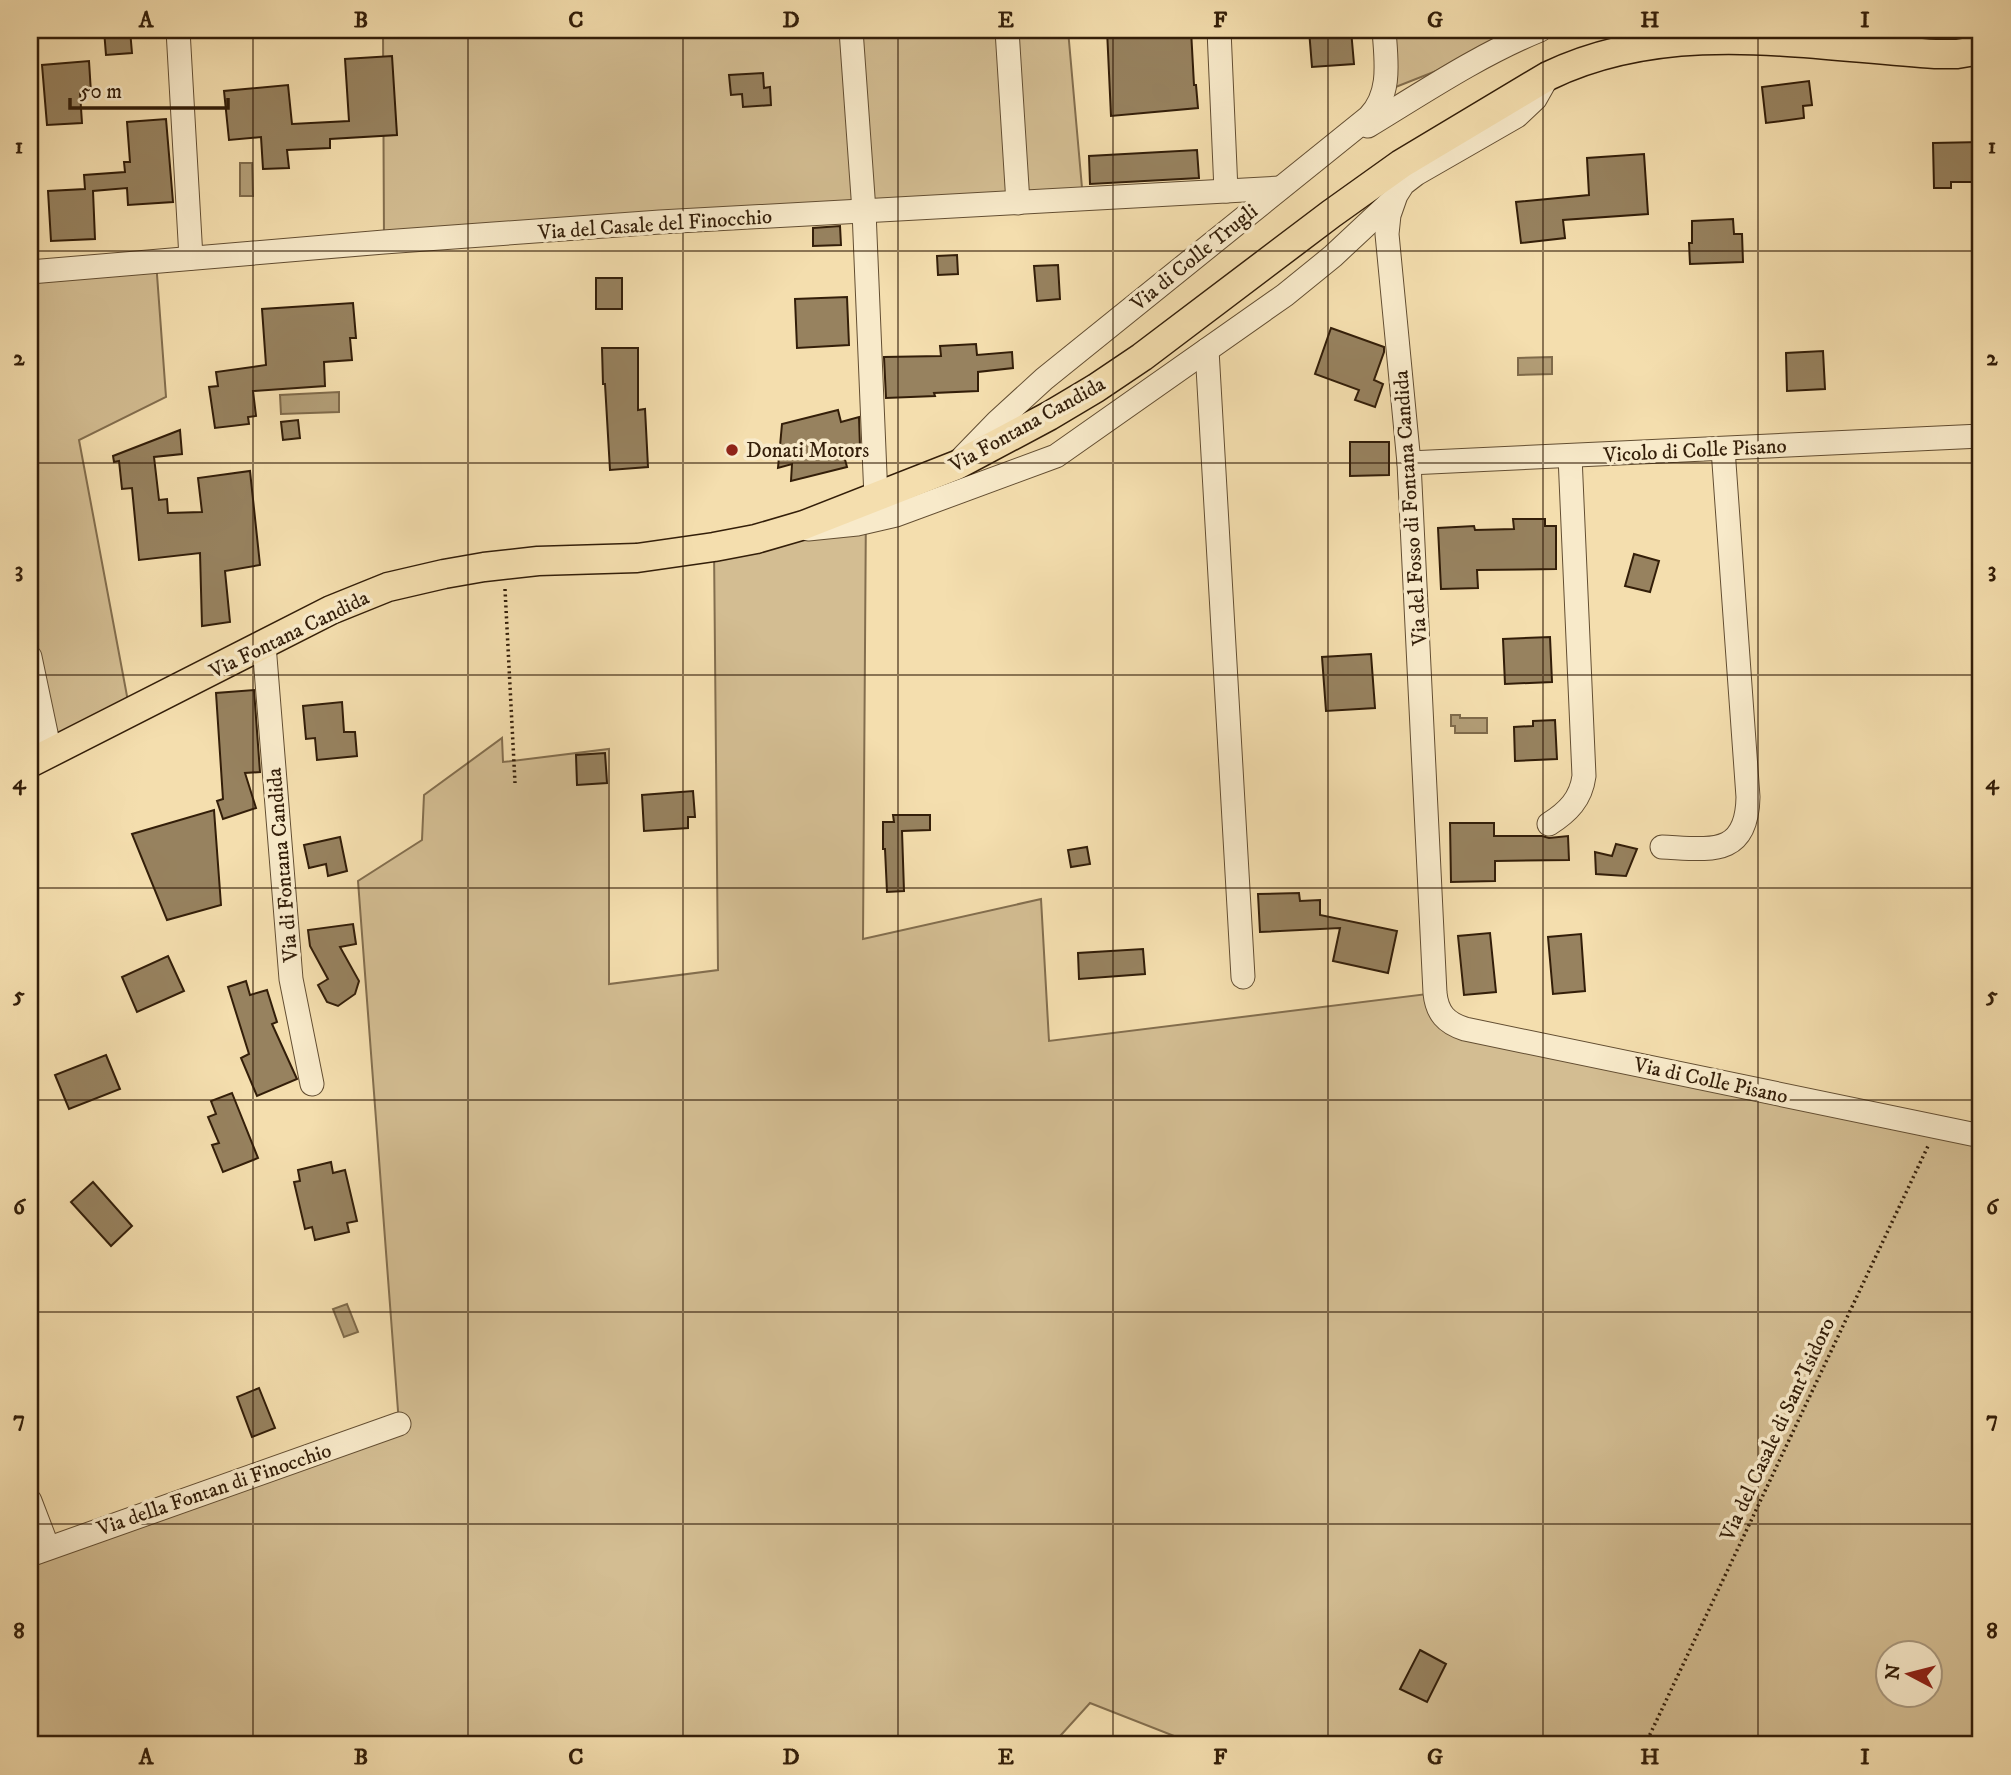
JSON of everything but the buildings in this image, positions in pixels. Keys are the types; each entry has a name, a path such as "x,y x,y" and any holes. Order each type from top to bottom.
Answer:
{"main road":[{"name":"Via Fontana Candida","path":"40,758 331,610 370,593 431,576 504,564 637,558 727,545 790,530 957,465 1096,388 1150,351 1401,164 1548,75 1588,59 1623,50 1717,34 1787,41 1906,41 1956,54 1981,50"}],"street":[{"path":"177,30 191,258"},
{"path":"851,30 864,211 876,498"},
{"path":"1007,30 1018,203"},
{"path":"1219,30 1226,191"},
{"name":"Via di Colle Trugli","path":"957,465 1003,416 1044,379 1369,117 1381,99 1386,73 1384,30"},
{"path":"1330,150 1452,74 1515,40 1540,30"},
{"path":"790,530 843,526 896,514 1050,459 1069,448 1304,280 1393,200 1403,184 1416,174 1524,111 1540,92 1548,75"},
{"name":"Via del Casale del Finocchio","path":"30,272 660,222 1280,188"},
{"name":"Via del Fosso di Fontana Candida","path":"1393,200 1387,234 1409,463 1436,993 1438,1007 1444,1018"},
{"path":"1208,350 1243,977"},
{"name":"Vicolo di Colle Pisano","path":"1409,463 1981,436"},
{"path":"1662,846 1695,848 1726,844 1738,838 1747,817 1748,797 1723,449"},
{"path":"1549,824 1566,813 1575,803 1583,786 1584,776 1570,456"},
{"name":"Via di Fontana Candida","path":"264,645 291,979 312,1084"},
{"path":"30,657 40,758"},
{"name":"Via di Colle Pisano","path":"1444,1018 1465,1029 1981,1136"},
{"name":"Via della Fontan di Finocchio","path":"39,1551 399,1424"},
{"path":"30,1501 39,1551"}],"path":[{"path":"504,564 515,783"},
{"name":"Via del Casale di Sant'Isidoro","path":"1645,1745 1937,1127"}],"shaded area":[{"path":"383,30 1068,30 1083,199 384,242"},
{"path":"1384,30 1515,30 1515,40 1383,92"},
{"path":"240,163 252,163 253,196 240,196"},
{"path":"156,261 166,397 79,440 130,712 30,763 30,272"},
{"path":"1552,357 1552,374 1518,375 1518,358"},
{"path":"339,392 339,412 281,414 280,395"},
{"path":"866,502 863,939 1041,899 1049,1041 1435,993 1441,1013 1981,1136 1981,1745 1197,1745 1090,1703 1052,1745 30,1745 30,1501 47,1548 399,1424 358,881 422,840 424,795 502,738 503,762 609,749 609,984 718,970 714,547"},
{"path":"1451,715 1460,715 1460,718 1487,718 1487,733 1455,733 1455,726 1451,726"},
{"path":"347,1304 358,1332 344,1337 333,1309"}],"place":[{"name":"Donati Motors","path":"732,450"}]}
